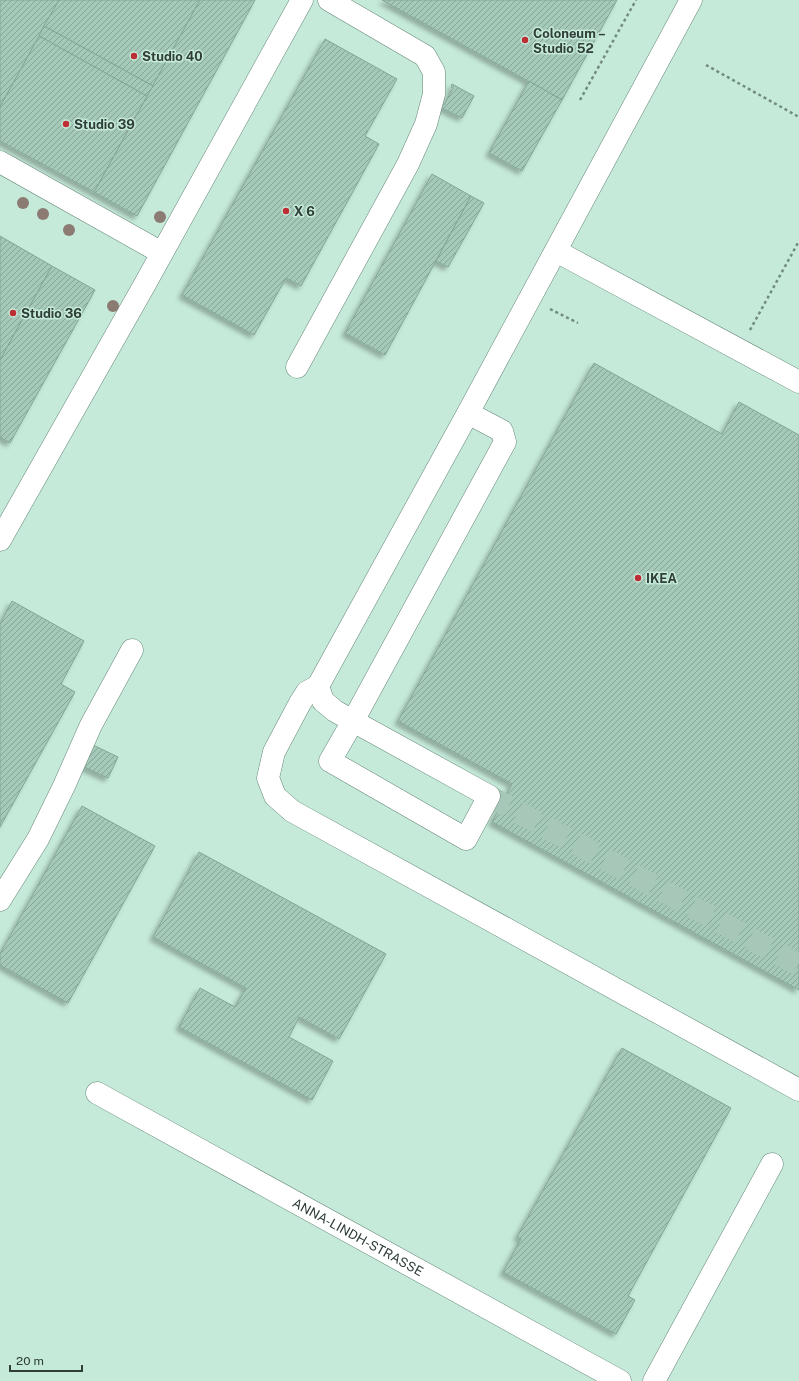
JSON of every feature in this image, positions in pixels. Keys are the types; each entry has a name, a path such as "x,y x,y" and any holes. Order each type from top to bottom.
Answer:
{"street":[{"path":"0,540 162,253 302,0"},
{"path":"297,367 408,164 426,124 434,94 434,72 425,56 329,0"},
{"path":"691,0 468,413 318,686 307,692 296,710 274,752 268,778 275,796 292,811 799,1090"},
{"path":"0,162 162,253"},
{"path":"556,251 799,382"},
{"path":"318,686 323,701 335,711 353,721 489,796 466,839 330,761 353,721 505,442 502,431 468,413"},
{"path":"0,900 38,839 64,786 91,725 132,650"},
{"name":"ANNA-LINDH-STRASSE","path":"97,1093 620,1381"},
{"path":"654,1381 772,1164"}],"path":[{"path":"580,100 636,0"},
{"path":"706,65 799,117"},
{"path":"740,349 799,241"}],"building":[{"path":"0,0 59,0 0,107"},
{"name":"Studio 40","path":"59,0 200,0 153,86 44,26"},
{"path":"200,0 255,0 137,216 94,192"},
{"name":"Coloneum – Studio 52","path":"382,0 617,0 562,100"},
{"path":"44,26 153,86 147,96 39,36"},
{"name":"Studio 39","path":"39,36 147,96 94,192 0,141 0,107"},
{"name":"X 6","path":"325,39 397,79 365,136 379,144 301,286 286,278 254,335 182,295"},
{"path":"529,81 562,100 522,171 489,153"},
{"path":"452,84 474,96 462,118 440,107 442,104 444,105 453,88 451,87"},
{"path":"432,174 471,196 385,355 345,333"},
{"path":"471,196 484,203 448,267 436,261"},
{"name":"Studio 36","path":"0,236 52,266 0,360"},
{"path":"52,266 95,290 10,443 0,437 0,360"},
{"name":"IKEA","path":"594,363 722,434 739,402 799,435 799,990 492,822 512,784 398,721"},
{"path":"12,601 84,641 61,684 75,692 0,827 0,624"},
{"path":"93,745 118,757 108,778 84,767"},
{"path":"82,806 155,846 68,1003 0,965 0,954"},
{"path":"199,852 386,954 339,1039 299,1017 289,1037 333,1061 312,1100 179,1027 200,988 235,1007 246,988 153,937"},
{"path":"622,1048 731,1108 628,1296 635,1300 616,1334 503,1272 521,1239 517,1237"}],"tunnel":[{"path":"489,796 799,965"}],"place":[{"name":"Coloneum – Studio 52","path":"525,40"},
{"name":"Studio 40","path":"134,56"},
{"name":"Studio 39","path":"66,124"},
{"name":"X 6","path":"286,211"},
{"name":"Studio 36","path":"13,313"},
{"name":"IKEA","path":"638,578"}]}
